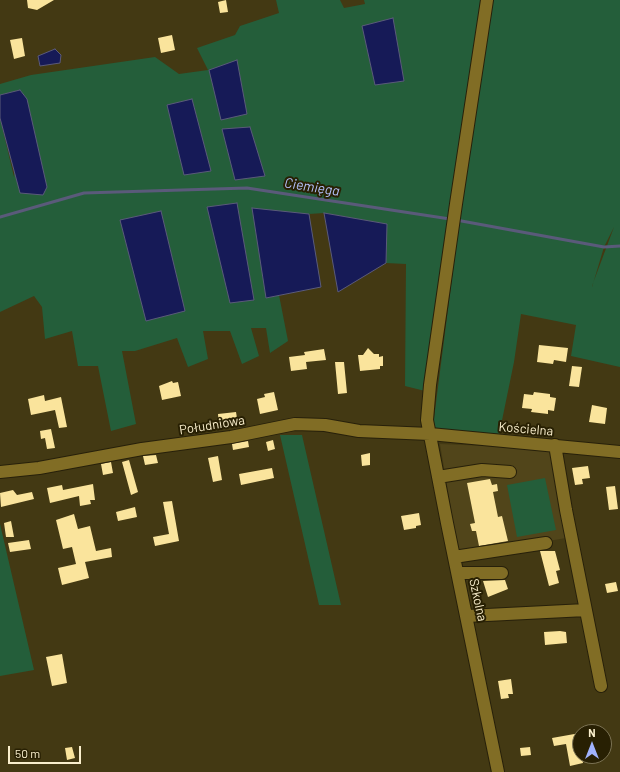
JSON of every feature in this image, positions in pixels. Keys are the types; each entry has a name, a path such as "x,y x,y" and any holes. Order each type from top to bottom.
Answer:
{"street":[{"name":"Szkolna","path":"487,0 427,408 438,477 498,772"},
{"name":"Południowa","path":"0,472 39,468 142,449 232,437 296,424 325,425 359,431 430,434"},
{"name":"Kościelna","path":"430,434 620,452"},
{"path":"555,445 566,510 601,686"},
{"path":"438,477 482,470 510,472"},
{"path":"454,557 546,543"},
{"path":"458,573 502,573"},
{"path":"467,616 586,610"}],"shaded area":[{"path":"393,18 404,81 375,85 362,26"},
{"path":"55,49 61,55 60,63 40,66 38,56"},
{"path":"237,60 247,114 221,120 209,70"},
{"path":"20,90 27,99 47,187 43,195 20,193 0,118 0,95"},
{"path":"192,99 211,171 184,175 167,105"},
{"path":"250,127 265,176 235,180 222,129"},
{"path":"237,203 254,300 230,303 207,207"},
{"path":"252,208 309,214 321,287 266,298"},
{"path":"161,211 185,311 146,321 120,220"},
{"path":"324,213 387,224 386,263 338,292"},
{"path":"440,444 556,449 572,537 459,556"}],"green space":[{"path":"276,0 340,0 344,8 365,4 364,0 482,0 425,391 405,386 406,264 386,263 386,224 324,213 309,214 321,287 279,295 288,341 270,353 266,328 251,328 259,356 242,364 230,331 203,331 208,359 188,367 177,338 135,351 122,351 136,424 111,431 98,366 78,366 72,331 45,339 42,307 34,296 0,312 0,118 14,177 20,90 0,95 0,84 31,75 155,57 179,74 208,70 197,48 235,35 240,26 279,13"},
{"path":"492,0 620,0 620,367 571,356 576,325 521,314 514,362 499,435 441,431 433,426 462,200","holes":["614,227 594,282 604,247"]},
{"path":"280,435 302,435 341,605 319,605"},
{"path":"545,478 556,530 517,537 507,485"},
{"path":"0,524 34,670 0,676"}],"building":[{"path":"27,0 54,0 37,10 28,8"},
{"path":"226,0 228,12 220,13 218,2"},
{"path":"172,35 175,50 161,53 158,38"},
{"path":"22,38 25,56 14,59 10,40"},
{"path":"539,345 568,348 566,362 554,360 553,364 537,362"},
{"path":"368,348 374,354 379,354 379,357 383,356 383,366 380,366 380,369 360,371 358,355 363,355"},
{"path":"324,349 326,360 306,362 307,369 291,371 289,357 305,355 304,352"},
{"path":"335,362 344,362 347,393 338,394"},
{"path":"572,366 582,367 579,387 569,386"},
{"path":"172,381 173,383 178,382 181,396 162,400 159,386"},
{"path":"274,392 278,410 260,414 257,399 265,397 264,394"},
{"path":"534,392 550,394 550,397 556,398 554,411 548,410 548,414 531,412 532,409 522,408 524,394 533,395"},
{"path":"44,395 45,401 61,397 67,427 59,428 55,410 31,415 28,399"},
{"path":"592,405 607,408 605,424 589,422"},
{"path":"236,412 238,424 219,426 218,414"},
{"path":"51,429 55,448 47,449 45,438 41,439 40,431"},
{"path":"273,440 275,449 268,451 266,442"},
{"path":"248,441 249,447 233,450 232,444"},
{"path":"370,453 370,465 362,466 361,455"},
{"path":"156,455 158,463 145,465 143,456"},
{"path":"218,456 222,480 213,482 208,458"},
{"path":"129,460 138,492 131,495 122,462"},
{"path":"111,462 113,473 103,475 101,464"},
{"path":"588,466 590,478 582,479 583,484 575,485 572,468"},
{"path":"272,468 274,478 241,485 239,474"},
{"path":"490,479 492,485 497,484 498,491 493,492 498,517 502,516 508,541 479,546 476,531 472,531 470,524 475,523 467,483"},
{"path":"93,484 95,500 90,500 91,504 80,506 79,496 50,503 47,488 62,485 63,490"},
{"path":"615,486 618,509 609,510 606,487"},
{"path":"13,490 17,495 32,492 34,499 1,507 0,493"},
{"path":"172,501 179,541 155,546 153,537 169,534 163,502"},
{"path":"135,507 137,517 118,521 116,512"},
{"path":"419,513 421,525 416,526 416,528 404,530 401,516"},
{"path":"74,514 78,529 90,526 96,551 111,548 112,557 85,562 89,578 62,585 58,568 76,564 72,547 63,549 56,520"},
{"path":"11,521 14,537 6,537 4,523"},
{"path":"29,540 31,549 10,552 8,543"},
{"path":"540,551 555,551 560,570 556,571 559,583 549,586"},
{"path":"505,580 508,589 488,597 483,581"},
{"path":"616,582 618,591 607,593 605,584"},
{"path":"544,632 566,632 567,643 545,645"},
{"path":"62,654 67,683 52,686 46,657"},
{"path":"511,679 513,694 508,694 509,698 501,699 498,681"},
{"path":"572,734 572,764 579,764 570,766 566,744 554,746 552,738"},
{"path":"72,747 75,758 67,760 65,748"},
{"path":"530,747 531,755 521,756 520,748"}],"waterway":[{"name":"Ciemięga","path":"0,217 84,193 247,188 450,219"},
{"name":"Ciemięga","path":"456,220 604,247 620,246"}]}
